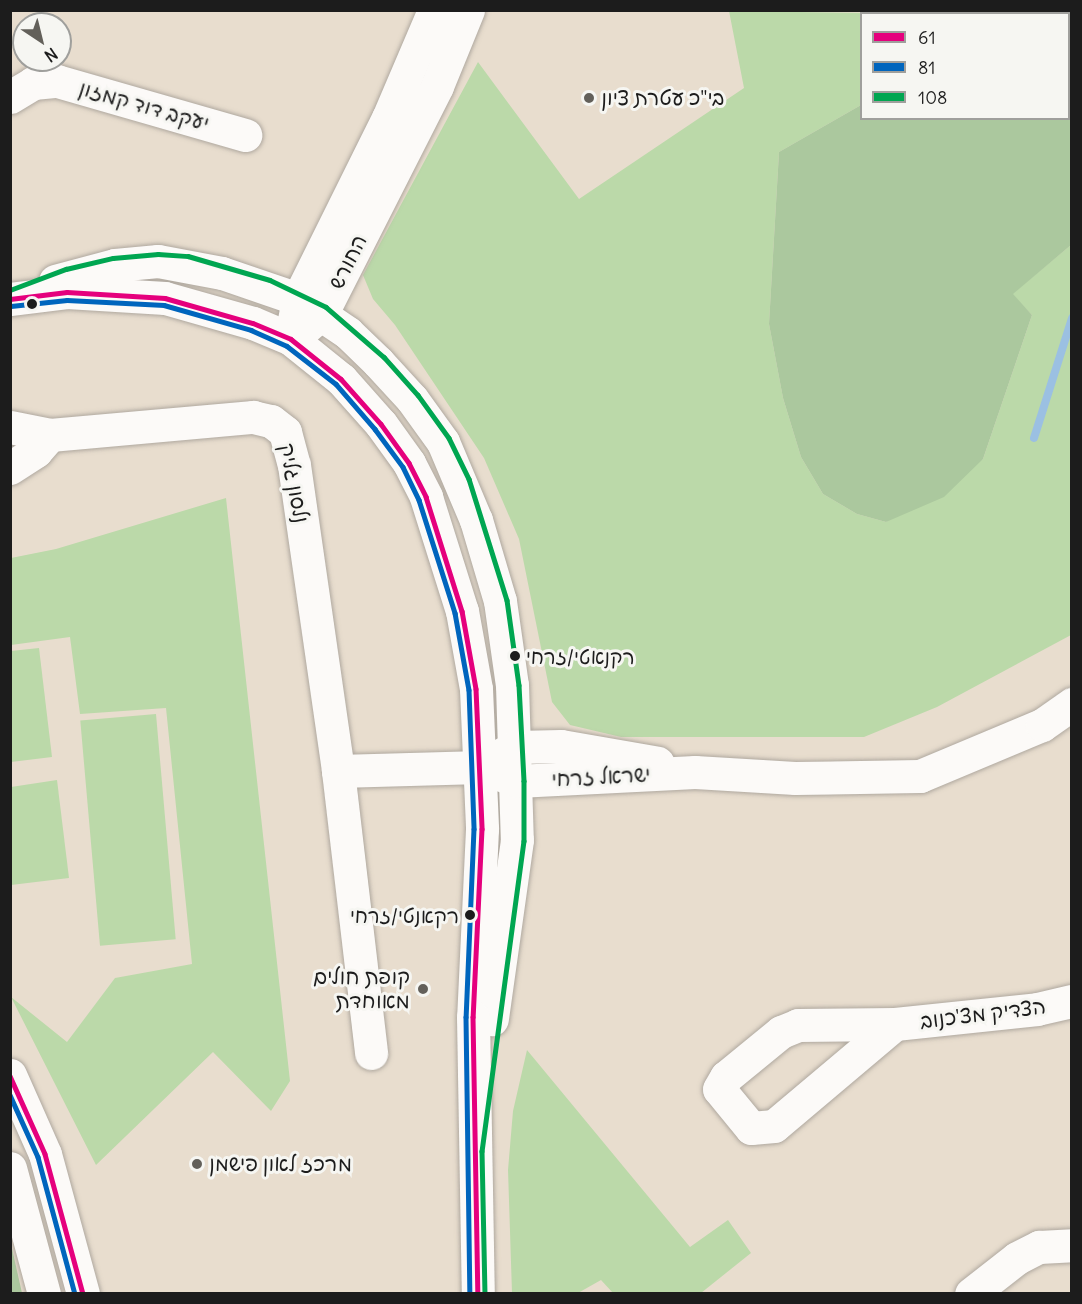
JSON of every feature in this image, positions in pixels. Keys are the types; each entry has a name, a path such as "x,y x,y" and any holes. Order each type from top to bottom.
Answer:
{"street":[{"name":"החורש","path":"310,306 434,10"},
{"name":"החורש","path":"291,339 437,86 468,10"},
{"name":"יעקב דוד קמזון","path":"10,97 33,83 57,81 245,135"},
{"path":"10,298 68,276 115,265 158,261 222,273 310,306 378,362 412,399 443,442 462,482 500,601 512,686 517,781 517,840 474,1151"},
{"path":"10,298 68,292 165,298 252,323 291,339 341,379 381,424 409,463 426,497 462,610 476,689 482,829 473,1017 478,1293"},
{"name":"נלסון גליק","path":"10,427 50,435 253,417 271,422 285,432 294,465 338,771 371,1053"},
{"path":"10,468 36,452 50,435"},
{"name":"ישראל זרחי","path":"480,767 517,781 694,772 795,778 920,776 1041,725 1071,704"},
{"path":"338,771 480,767 515,747"},
{"name":"ישראל זרחי","path":"515,747 601,751 694,772"},
{"name":"הצדיק מצ'כנוב","path":"895,1024 774,1126 751,1128 719,1089 726,1077 781,1032 798,1025 895,1024 1036,1009 1071,1001"},
{"path":"10,1076 45,1154 83,1293"},
{"path":"10,1168 45,1293"},
{"path":"971,1293 1032,1251 1071,1245"}],"green space":[{"path":"729,11 860,13 860,106 779,152 769,324 783,398 801,457 823,494 857,514 886,522 983,459 1032,315 1012,294 1071,245 1071,635 937,707 864,737 621,737 570,725 552,702 519,539 484,458 395,325 373,299 363,275 478,62 579,199 744,88"},
{"path":"873,11 1072,11 1071,245 1013,294 1032,315 983,459 944,497 886,522 857,514 823,494 801,457 783,398 769,324 779,152 860,106 860,120 1070,120 1070,12"},
{"path":"226,498 290,1081 271,1111 213,1052 96,1165 11,997 67,1042 115,978 192,964 166,708 80,714 70,637 11,645 11,558 56,549"},
{"path":"39,648 52,757 11,762 11,651"},
{"path":"156,714 176,939 100,946 80,721"},
{"path":"57,780 69,878 11,885 11,787"},
{"path":"527,1050 690,1247 728,1220 751,1253 701,1293 613,1293 601,1280 578,1293 512,1293 508,1170 513,1111"},
{"path":"11,1244 22,1293 11,1293"}],"waterway":[{"path":"1034,438 1072,318"}],"transit line":[{"name":"108","path":"10,290 66,269 113,258 158,254 188,256 270,280 326,307 384,357 418,395 449,438 469,479 507,600 519,685 524,781 524,841 482,1151 485,1294"},
{"name":"61","path":"10,299 67,292 165,298 253,323 291,339 341,379 381,424 409,463 426,497 462,611 476,689 482,829 473,1017 478,1294"},
{"name":"81","path":"11,306 67,300 164,305 251,330 287,346 336,384 375,429 403,467 419,500 455,613 469,690 474,829 466,1017 470,1294"},
{"name":"61","path":"10,1076 45,1154 83,1294"},
{"name":"81","path":"10,1095 38,1157 75,1294"}],"place":[{"name":"בי\"כ עטרת ציון","path":"589,98"},
{"name":"רקנאטי/זרחי","path":"515,656"},
{"name":"רקאנטי/זרחי","path":"470,915"},
{"name":"קופת חולים מאוחדת","path":"423,989"},
{"name":"מרכז לאון פישמן","path":"197,1164"}]}
